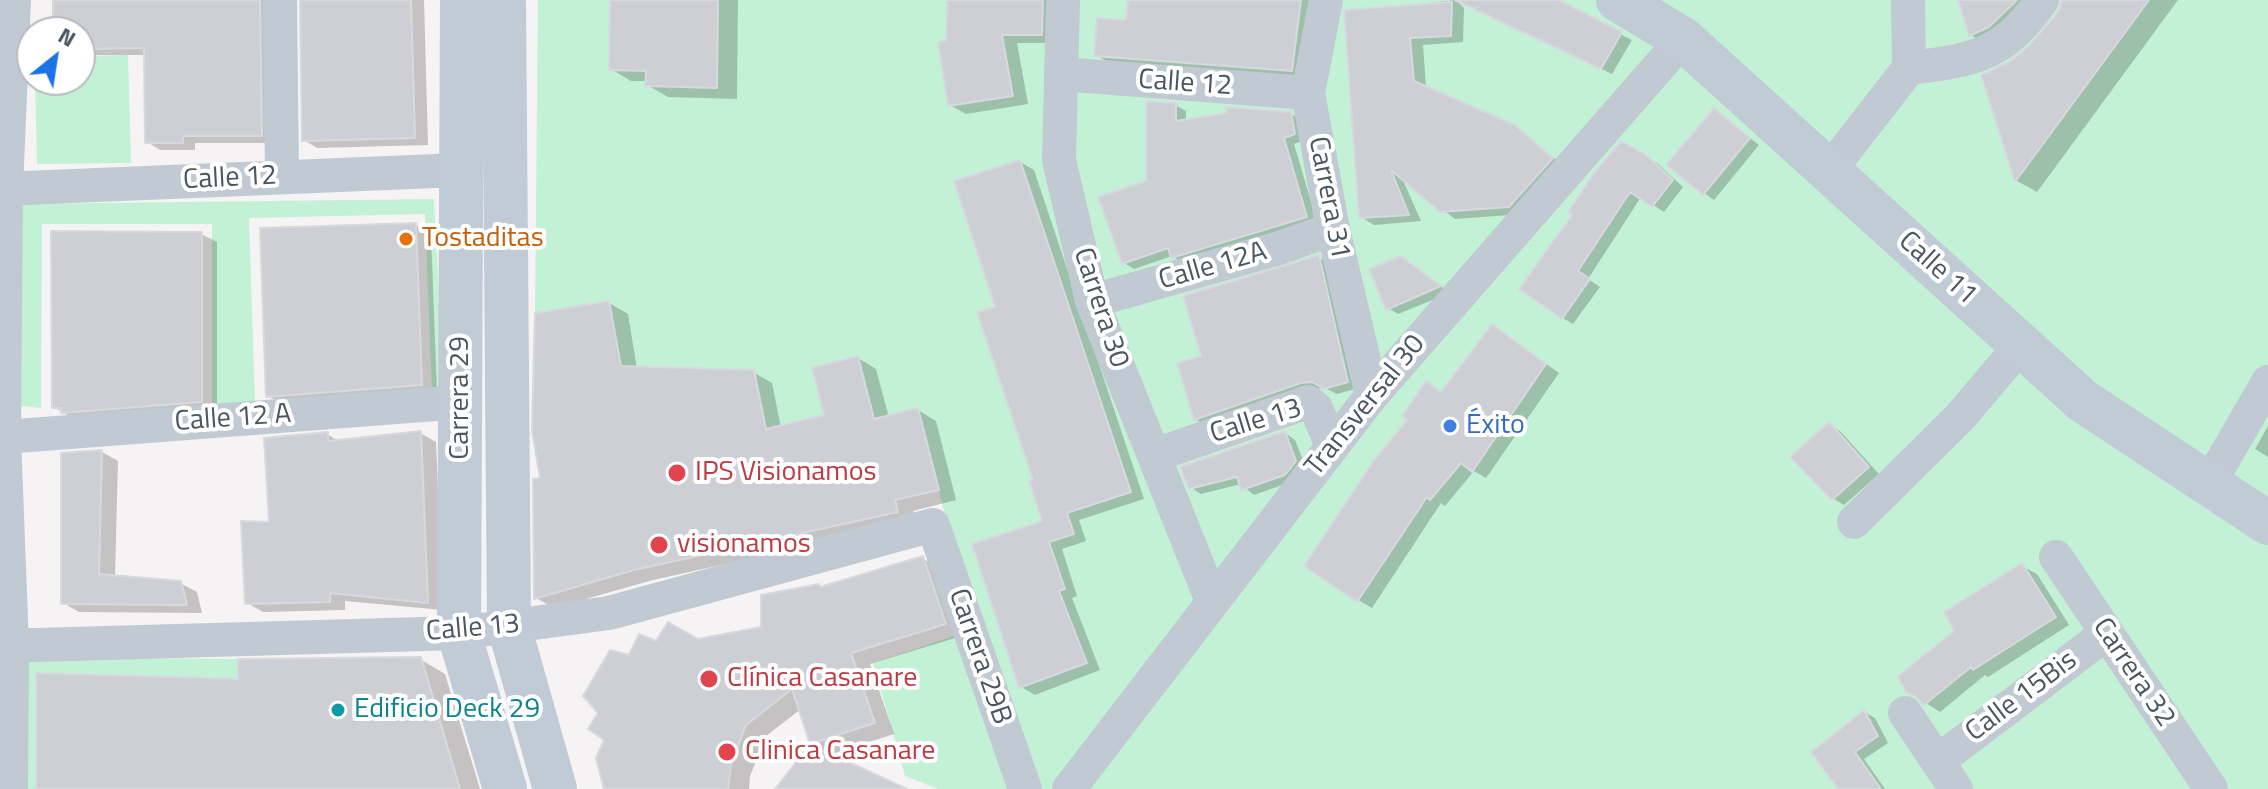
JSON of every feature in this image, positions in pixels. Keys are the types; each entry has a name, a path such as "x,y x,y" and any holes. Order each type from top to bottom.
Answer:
{"main road":[{"name":"Carrera 29","path":"462,0 459,633 505,789"},
{"name":"Carrera 29","path":"504,0 509,626 555,789"},
{"name":"Calle 11","path":"1618,0 1683,39 2083,401 2268,523"}],"street":[{"path":"11,789 6,646 3,189 14,0"},
{"path":"280,0 282,176"},
{"name":"Carrera 30","path":"1063,0 1059,160 1092,301 1212,601"},
{"name":"Carrera 31","path":"1326,0 1308,93 1333,229 1372,395"},
{"path":"1829,171 1909,68 1908,0"},
{"path":"1909,68 1953,63 1989,53 2026,23 2042,0"},
{"name":"Transversal 30","path":"1069,789 1372,395 1683,39"},
{"name":"Calle 12","path":"1061,74 1308,93"},
{"name":"Calle 12","path":"3,189 460,170"},
{"name":"Calle 12A","path":"1092,301 1276,249 1333,229"},
{"path":"1854,522 1960,417 2021,345"},
{"path":"2209,484 2268,382"},
{"name":"Calle 12 A","path":"4,437 462,402"},
{"name":"Calle 13","path":"1155,455 1308,402 1316,408 1332,446"},
{"name":"Calle 13","path":"6,646 459,633 609,613 933,525"},
{"name":"Carrera 29B","path":"933,525 1025,789"},
{"name":"Carrera 32","path":"2056,557 2211,789"},
{"name":"Calle 15Bis","path":"1947,775 2107,633"},
{"path":"1905,713 1947,775"}],"green space":[{"path":"538,0 2268,0 2268,789 1039,789 944,511 918,409 874,419 858,356 812,368 824,415 766,429 753,370 620,366 609,301 535,313"},
{"path":"128,55 131,163 37,164 35,96 96,96 96,56"},
{"path":"434,199 444,392 432,393 425,214 249,218 255,404 212,410 212,224 42,224 41,408 21,406 21,204"},
{"path":"960,634 1013,789 938,789 905,776 873,663"},
{"path":"23,657 238,659 238,679 36,673 36,789 22,789"}],"building":[{"path":"53,0 260,0 262,136 183,136 183,143 145,143 144,48 96,49 96,16 53,16"},
{"path":"300,0 411,0 415,138 302,141"},
{"path":"610,0 718,0 717,88 645,86 646,71 609,70"},
{"path":"947,0 1043,0 1042,35 1002,35 1013,96 948,106 938,42 946,40"},
{"path":"1128,0 1301,0 1292,71 1094,56 1097,18 1126,20"},
{"path":"1455,0 1559,0 1622,32 1601,69"},
{"path":"1958,0 2017,0 1989,27 1969,36"},
{"path":"2062,0 2149,0 2015,182 1981,75 2009,62 2028,47 2058,12"},
{"path":"1452,2 1451,36 1410,38 1414,81 1515,125 1553,158 1509,207 1440,212 1391,170 1409,215 1359,218 1344,10"},
{"path":"1146,101 1176,103 1176,121 1227,113 1225,107 1291,112 1295,134 1284,138 1307,217 1171,258 1168,248 1122,264 1098,197 1146,181"},
{"path":"1714,108 1750,138 1703,195 1666,165"},
{"path":"1621,141 1646,155 1673,180 1652,207 1630,192 1578,271 1590,279 1562,319 1519,289 1572,215 1568,212 1594,173"},
{"path":"1020,160 1131,492 1067,513 1074,534 1049,542 1065,589 1059,591 1087,663 1019,688 972,544 1042,521 1029,481 1033,480 977,312 995,307 954,181"},
{"path":"416,223 422,385 266,397 260,228"},
{"path":"51,231 202,232 202,402 61,413 61,408 52,408"},
{"path":"1319,255 1348,382 1324,389 1312,382 1301,383 1194,420 1177,363 1201,356 1183,296"},
{"path":"1401,256 1441,286 1386,310 1369,269"},
{"path":"609,301 621,366 754,370 766,429 824,415 812,368 858,356 874,419 918,408 939,490 895,500 898,512 634,570 534,599 533,479 540,478 532,431 535,313"},
{"path":"1492,324 1546,364 1472,472 1461,463 1430,500 1427,497 1357,602 1304,566 1372,463 1407,420 1402,416 1426,381 1441,392"},
{"path":"1829,422 1869,467 1832,500 1790,457"},
{"path":"421,431 428,603 330,593 330,602 245,604 241,521 269,522 264,438 328,432 328,441"},
{"path":"1285,431 1296,461 1285,475 1241,490 1237,477 1189,489 1180,467"},
{"path":"102,450 99,574 181,581 187,605 61,604 61,453"},
{"name":"Clínica Casanare","path":"923,556 946,624 851,653 875,723 810,744 792,689 746,725 731,764 728,789 604,789 596,758 604,740 588,729 598,713 583,696 610,650 629,655 639,634 656,641 668,622 698,639 761,627 761,595 819,584 820,587"},
{"path":"2022,563 2056,617 1973,670 1971,667 1924,705 1914,695 1906,693 1898,676 1954,631 1944,612"},
{"path":"421,657 460,789 36,789 36,673 238,679 238,659"},
{"path":"1864,710 1878,736 1855,752 1881,789 1838,789 1811,752"},
{"name":"Clínica Casanare","path":"810,744 907,789 775,789"}],"place":[{"name":"Tostaditas","path":"406,239"},
{"name":"Éxito","path":"1450,426"},
{"name":"IPS Visionamos","path":"677,473"},
{"name":"visionamos","path":"659,545"},
{"name":"Clínica Casanare","path":"709,679"},
{"name":"Edificio Deck 29","path":"338,710"},
{"name":"Clinica Casanare","path":"727,752"}]}
